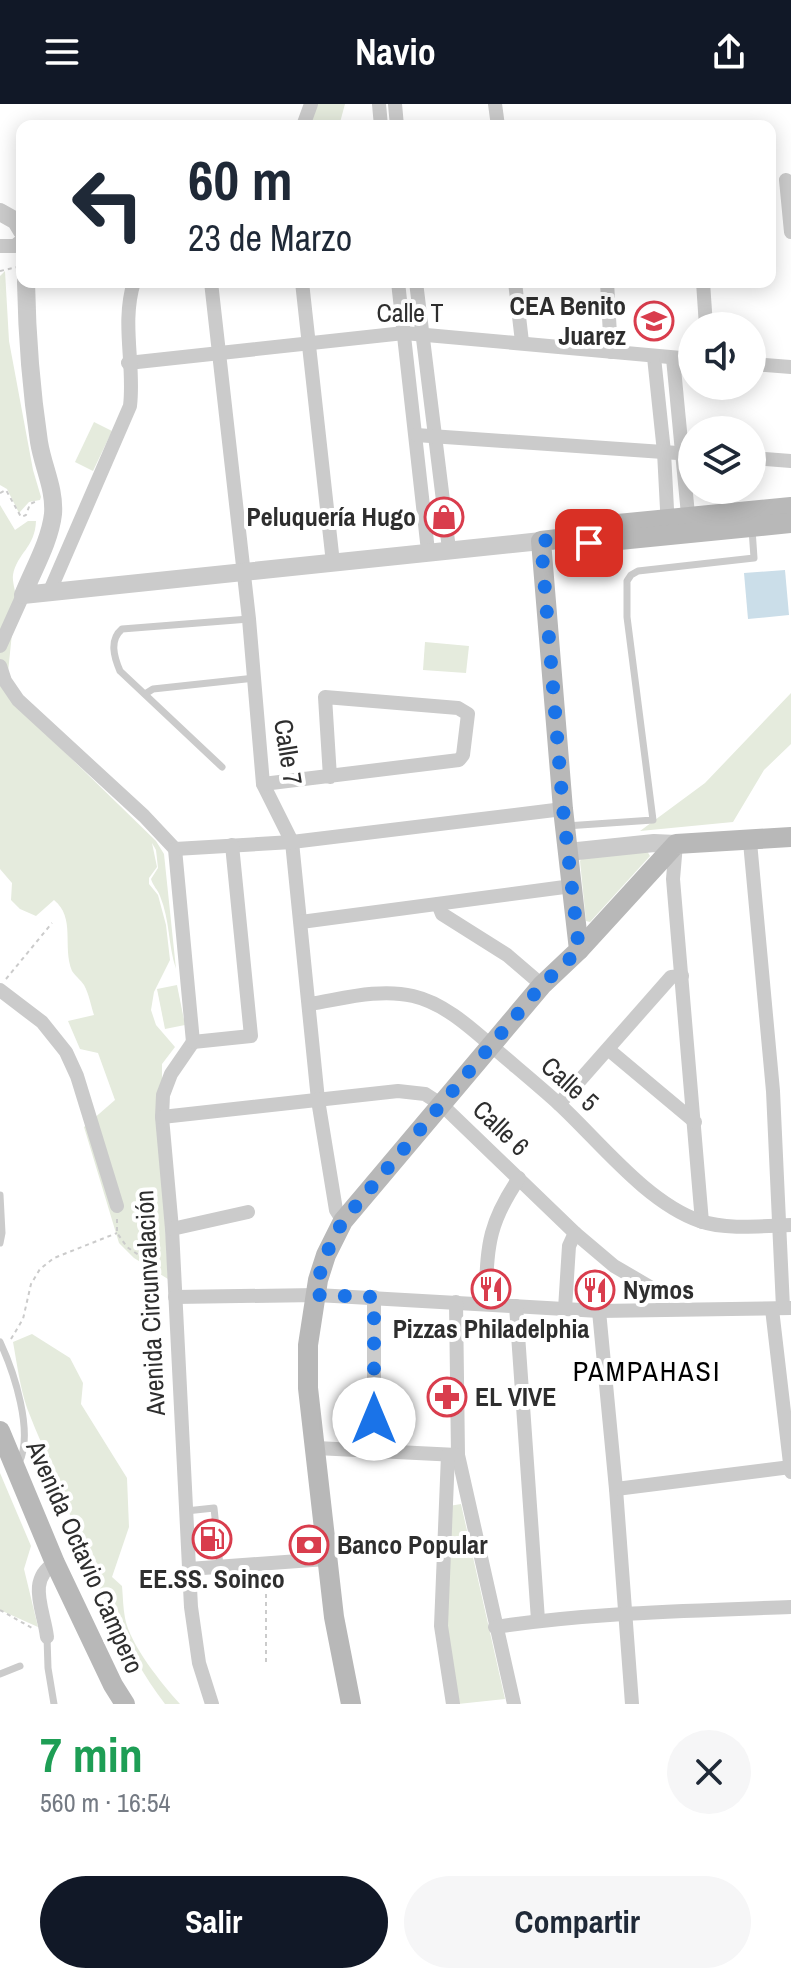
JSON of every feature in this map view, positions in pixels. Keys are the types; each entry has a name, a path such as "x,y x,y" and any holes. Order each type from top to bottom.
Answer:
{"main road":[{"path":"679,526 791,507"},
{"path":"579,950 564,818 550,540 587,527 751,527 791,523"},
{"path":"351,1704 326,1559 308,1388 308,1345 318,1280 343,1221 542,985 579,950 676,844 750,842 791,837"},
{"name":"Avenida Octavio Campero","path":"0,1431 55,1563 125,1704"}],"street":[{"path":"788,180 791,232"},
{"path":"0,646 50,527 54,496 41,454 33,402 27,343 26,288"},
{"path":"49,593 130,406 132,390 127,319 133,288"},
{"name":"Calle 7","path":"212,288 249,619 263,784 292,842 318,1100 336,1210 343,1221"},
{"path":"303,288 333,563"},
{"path":"399,288 428,551"},
{"path":"417,288 449,549"},
{"path":"516,288 522,342"},
{"path":"607,288 611,352"},
{"path":"703,288 705,312"},
{"name":"Calle T","path":"128,363 404,333 678,358"},
{"path":"654,357 664,452 679,526"},
{"path":"673,358 682,416"},
{"path":"766,365 791,367"},
{"path":"416,435 678,453"},
{"path":"766,459 791,461"},
{"path":"679,526 682,504"},
{"path":"23,595 550,540"},
{"path":"0,666 5,681 18,700 144,816 175,849 193,1042 251,1036 232,845"},
{"path":"263,784 330,777 459,760 463,755 469,719 466,711 325,697 330,777"},
{"path":"175,849 564,818"},
{"path":"616,1489 791,1469 782,1309 786,1225 750,842"},
{"path":"568,852 654,843 676,844 673,879 702,1222"},
{"path":"301,922 572,886"},
{"path":"438,904 442,914 507,955 542,985"},
{"path":"559,1104 671,977 682,976"},
{"path":"0,988 42,1022 66,1052 77,1076 117,1206"},
{"name":"Calle 5","path":"309,1004 367,994 410,995 426,1000 455,1017 491,1045 559,1104 648,1189 702,1222 786,1225"},
{"name":"Avenida Circunvalación","path":"193,1042 171,1074 163,1095 162,1117 172,1229 189,1569 199,1663 212,1704"},
{"path":"609,1050 695,1122"},
{"name":"Calle 6","path":"162,1117 412,1091 425,1094 442,1105 575,1233 614,1266 661,1295 664,1309"},
{"path":"485,1304 492,1226 500,1206 519,1178"},
{"path":"172,1229 248,1212"},
{"path":"565,1309 569,1246 575,1233"},
{"path":"175,1297 317,1295 599,1311 782,1309"},
{"path":"374,1297 374,1450"},
{"path":"453,1704 441,1626 453,1455 456,1302"},
{"path":"516,1306 538,1620"},
{"path":"599,1311 632,1704"},
{"path":"316,1448 453,1455"},
{"path":"453,1455 514,1704"},
{"path":"189,1569 326,1559"},
{"path":"47,1637 37,1589 45,1569 55,1563"},
{"path":"495,1627 538,1620 626,1614 791,1607"}],"lane":[{"path":"564,818 653,820 627,617 627,581 638,571 754,558 751,527"},
{"path":"222,767 120,671 114,656 114,642 122,629 249,619"},
{"path":"145,694 153,689 255,678"},
{"path":"0,1195 0,1243"},
{"path":"0,1342 24,1421 24,1445 16,1470"},
{"path":"186,1511 214,1508 220,1568"},
{"path":"47,1637 54,1704"},
{"path":"0,1674 20,1666"}],"path":[{"path":"0,493 6,490 21,517 26,515 30,504 37,501 38,507 54,496"},
{"path":"0,988 52,923"},
{"path":"4,1351 23,1319 35,1276 54,1258 117,1233 127,1247 164,1272"},
{"path":"265,1565 266,1662"},
{"path":"0,1610 47,1637"}],"shaded area":[{"path":"317,104 345,104 341,120 311,120"},
{"path":"5,271 9,341 33,470 41,497 29,502 19,513 7,489 0,485 0,276"},
{"path":"94,422 112,431 93,471 75,462"},
{"path":"0,505 15,530 28,521 36,521 33,538 13,575 17,601 0,634"},
{"path":"14,614 7,682 40,728 156,841 164,854 176,969 163,905 151,879 158,868 152,843 157,867 149,878 149,884 158,895 166,925 170,960 154,992 151,1010 156,1025 175,1047 162,1064 162,1160 168,1279 134,1258 119,1243 84,1127 115,1100 98,1053 80,1049 68,1021 94,1015 84,985 72,971 69,962 65,915 54,900 36,916 20,909 11,900 12,883 0,869 0,644"},
{"path":"425,642 469,646 466,673 423,670"},
{"path":"791,693 791,744 764,770 733,822 640,831 705,783"},
{"path":"647,851 650,856 590,922 586,921 580,861 583,857"},
{"path":"177,985 185,1025 165,1029 157,989"},
{"path":"32,1334 70,1358 83,1383 81,1404 127,1478 129,1527 112,1577 122,1586 125,1618 133,1640 180,1704 165,1704 132,1654 93,1572 31,1418 22,1392 13,1342"},
{"path":"0,1473 31,1546 24,1569 38,1627 0,1610"},
{"path":"461,1504 505,1699 458,1704 445,1620 449,1506"}],"water":[{"path":"785,570 789,615 748,619 744,573"}],"place":[{"name":"CEA Benito Juarez","path":"654,321"},
{"name":"Peluquería Hugo","path":"444,517"},
{"name":"Pizzas Philadelphia","path":"491,1289"},
{"name":"Nymos","path":"595,1290"},
{"name":"EL VIVE","path":"447,1397"},
{"name":"EE.SS. Soinco","path":"212,1539"},
{"name":"Banco Popular","path":"309,1545"}],"district":[{"name":"PAMPAHASI","path":"647,1371"}],"route":[{"path":"374,1419 374,1297 317,1295 318,1280 334,1236 343,1221 542,985 579,950 563,809 541,541 558,539 589,543"}]}
